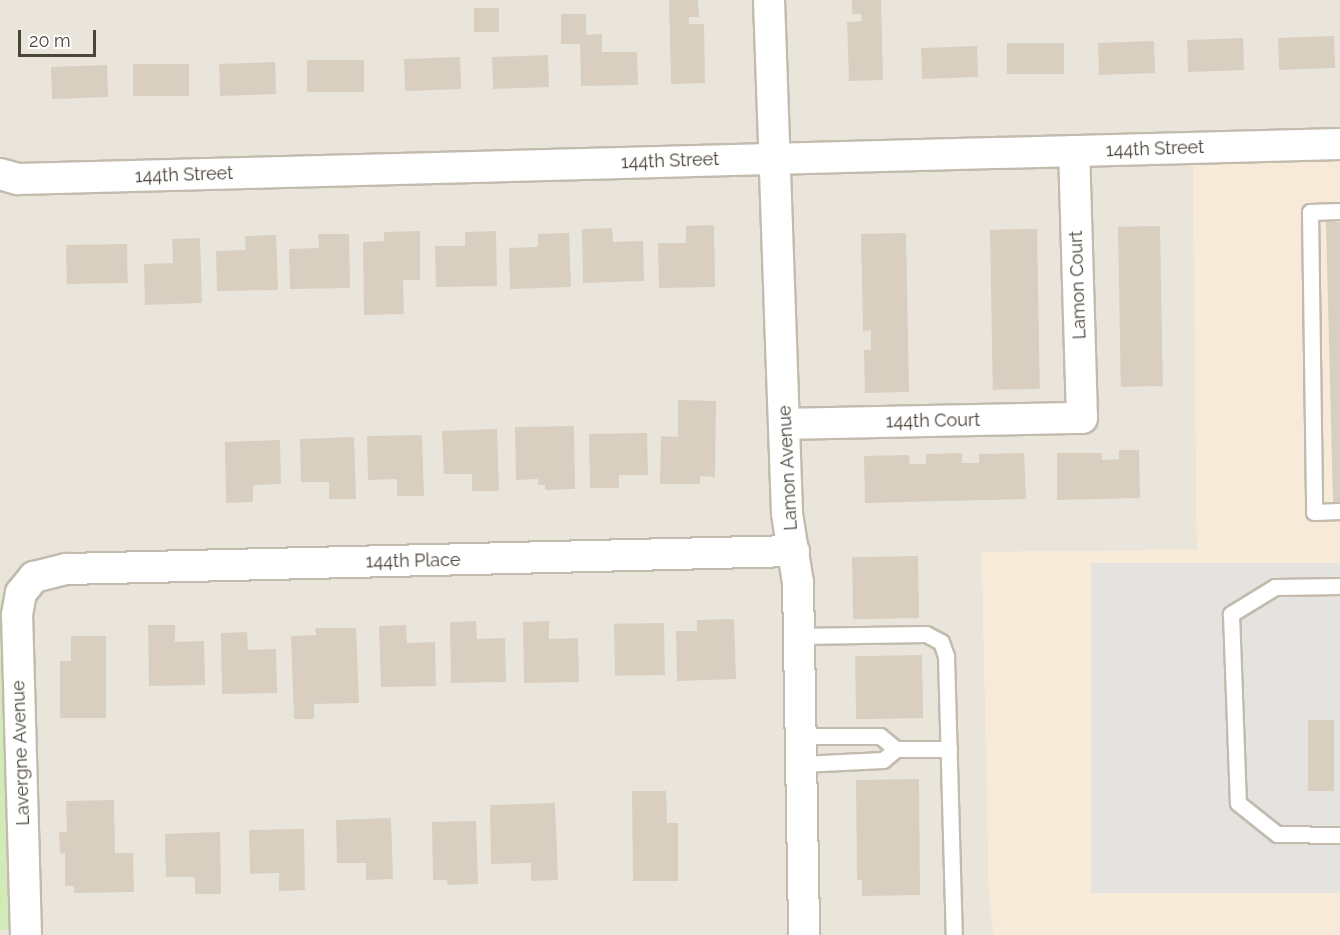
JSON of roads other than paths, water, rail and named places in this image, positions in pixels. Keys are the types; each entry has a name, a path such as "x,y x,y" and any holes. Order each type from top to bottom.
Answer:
{"street":[{"name":"Lamon Avenue","path":"769,0 787,514 794,552 799,636 804,935"},
{"name":"144th Street","path":"0,174 18,180 1340,144"},
{"name":"Lamon Court","path":"1074,151 1082,418"},
{"name":"144th Court","path":"785,424 1082,418"},
{"name":"144th Place","path":"34,577 67,569 794,552"},
{"name":"Lavergne Avenue","path":"26,935 17,615 21,592 34,577"}],"lane":[{"path":"1340,211 1310,212 1314,512 1340,511"},
{"path":"1340,586 1275,587 1231,614 1238,803 1277,834 1340,835"},
{"path":"799,636 926,634 941,642 946,656 954,935"},
{"path":"801,750 880,736 896,748 949,749"},
{"path":"801,750 883,760 896,748"}]}
